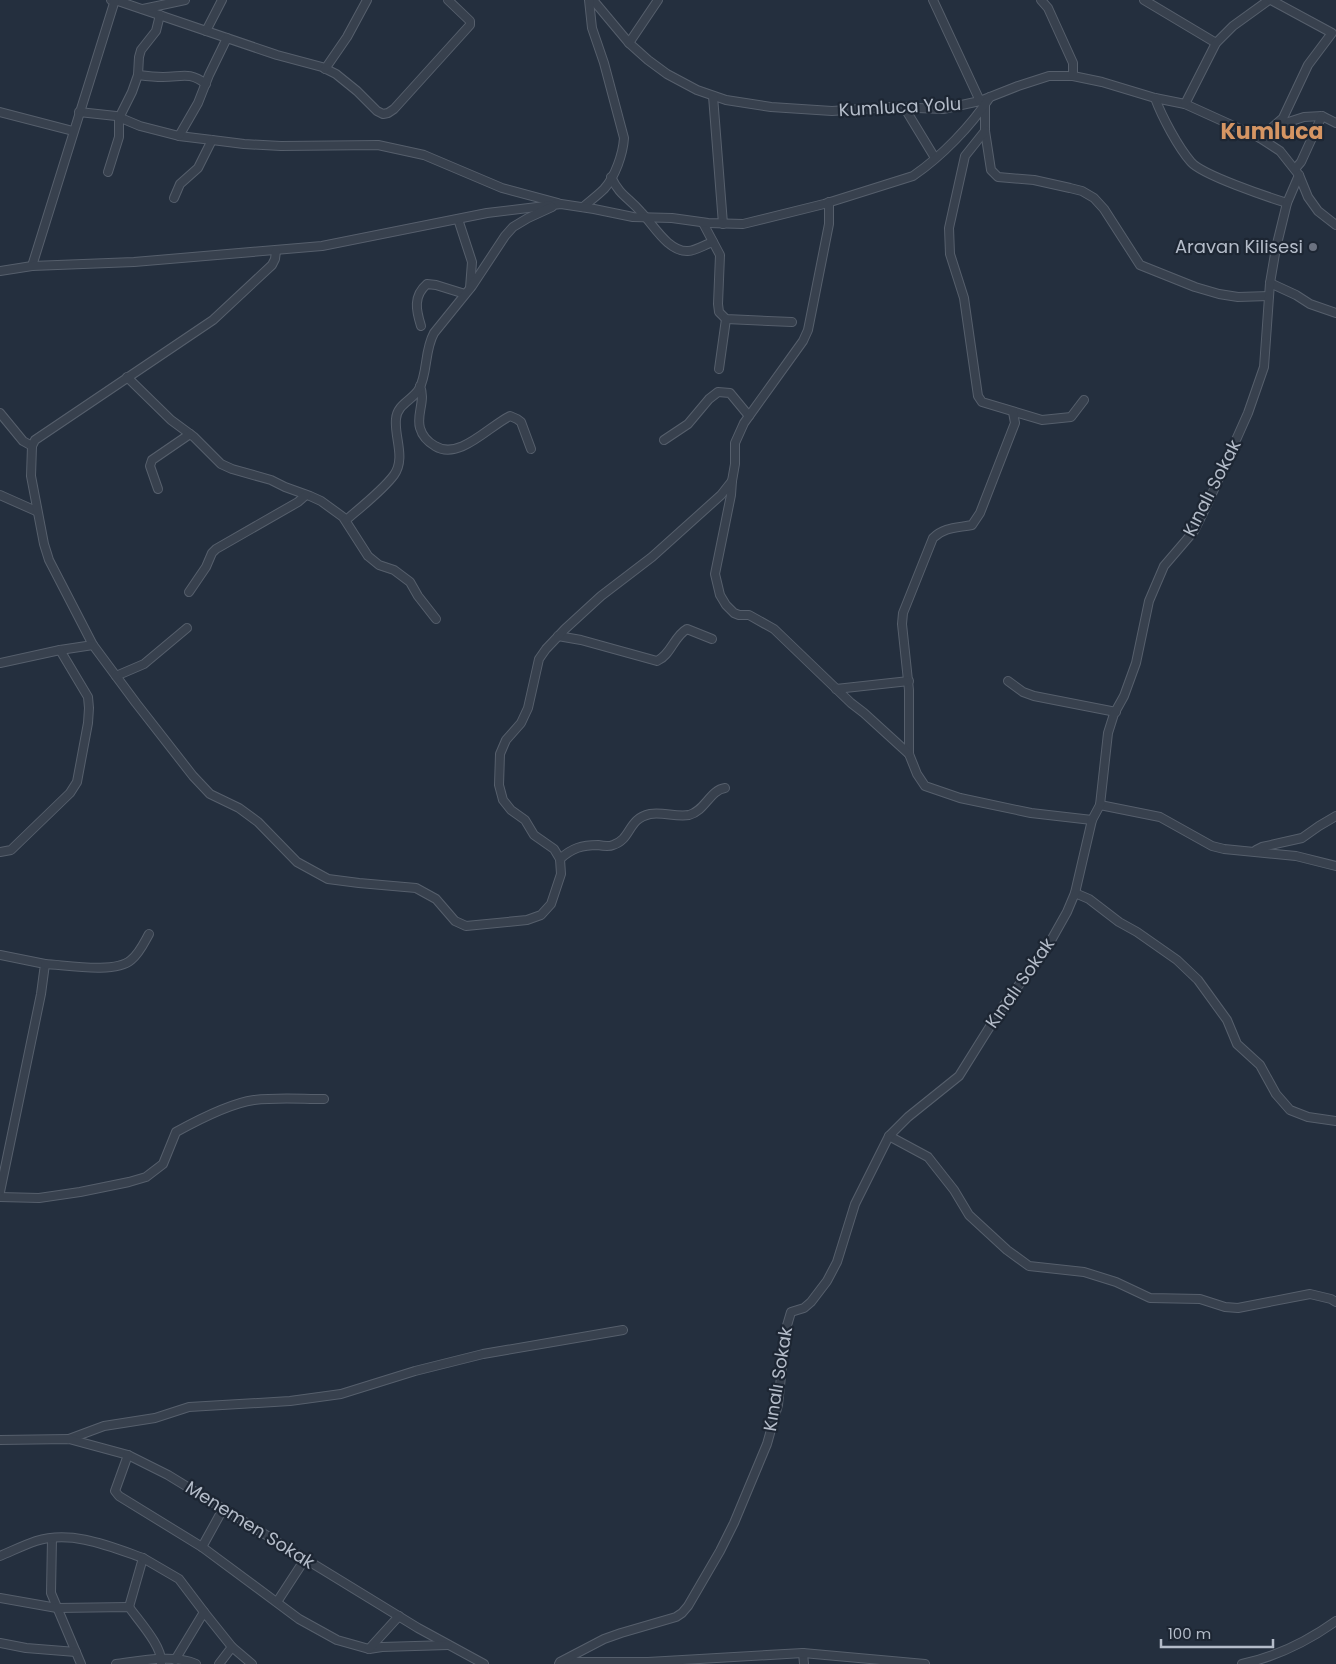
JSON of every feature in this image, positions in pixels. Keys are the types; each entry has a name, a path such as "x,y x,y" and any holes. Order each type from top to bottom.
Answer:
{"street":[{"path":"111,0 325,69 336,74 357,91 376,111 382,114 394,109 470,25 470,22 448,0"},
{"path":"32,266 114,0"},
{"path":"142,9 185,0"},
{"path":"206,31 222,0"},
{"path":"325,69 347,37 367,0"},
{"path":"583,207 605,188 622,156 624,138 609,80 592,28 589,0"},
{"name":"Kumluca Yolu","path":"594,0 629,43 667,74 713,96 751,104 800,110 832,111 904,108 943,109 983,103 990,97 1049,76 1073,76 1185,104 1260,138 1280,151 1297,172 1308,197 1318,211 1335,222"},
{"path":"629,43 658,0"},
{"path":"933,0 983,103 991,170 998,177 1034,180 1082,191 1094,198 1104,209 1140,265 1195,287 1219,294 1269,296"},
{"path":"1041,0 1048,4 1073,63 1073,76"},
{"path":"1144,0 1216,43"},
{"path":"1185,104 1216,43 1233,26 1270,0 1332,33 1308,65 1283,118 1260,138"},
{"path":"108,172 119,137 119,118 138,75 139,57 156,31 160,15"},
{"path":"179,136 198,103 227,38"},
{"path":"138,75 164,77 186,74 197,77 206,84"},
{"path":"713,96 724,224"},
{"path":"1155,98 1162,116 1192,164 1261,195 1287,203"},
{"path":"79,112 119,118 140,126 179,136 244,144 281,146 378,145 424,155 502,188 561,204 633,217 672,218 724,224 750,223 829,202 913,176 964,132 983,103"},
{"path":"904,108 935,158"},
{"path":"0,112 73,131"},
{"path":"1273,127 1304,118 1322,116 1336,123"},
{"name":"Kınalı Sokak","path":"558,1663 621,1633 676,1617 682,1613 695,1596 734,1523 767,1444 778,1405 788,1319 791,1312 804,1308 827,1282 837,1262 855,1204 889,1136 908,1117 959,1076 999,1012 1049,944 1067,912 1075,893 1092,820 1100,805 1108,733 1136,663 1146,612 1160,573 1194,531 1200,520 1234,448 1254,399 1264,367 1270,283 1276,248 1297,172 1322,116"},
{"path":"985,131 965,156 951,213 948,243 964,298 978,396 982,402 1042,420 1071,417 1084,400"},
{"path":"174,198 180,184 198,168 212,140"},
{"path":"611,177 619,192 646,217 657,233 680,250 689,251 713,242"},
{"path":"829,202 829,224 808,330 803,341 744,423 735,443 735,464 730,504 715,574 720,596 734,613 750,615 774,629 909,754"},
{"path":"0,271 32,266 134,262 276,250 353,240 488,213 561,204"},
{"path":"346,520 394,475 399,463 399,440 396,418 401,406 419,390 430,341 440,325 468,291 513,227 528,218 561,204"},
{"path":"458,220 472,262 468,291"},
{"path":"703,222 718,249 721,261 719,312 726,319 792,322"},
{"path":"276,250 272,265 213,320 35,440 32,446 32,476 36,511 49,560 93,645 193,776 210,794 245,812 258,822 297,862 328,879 416,888 436,899 455,920 466,926 527,920 542,915 551,904 561,874 560,860 554,849 534,835 525,820 511,810 503,800 499,785 500,754 506,740 521,723 528,708 539,660 558,636 601,596 652,557 721,494 732,481"},
{"path":"1270,283 1310,304 1336,313"},
{"path":"421,326 416,303 419,291 427,284 468,291"},
{"path":"719,369 726,319"},
{"path":"127,377 171,420 190,434 221,464 232,470 271,480 321,501 346,520 368,556 379,565 394,570 410,582 418,596 436,619"},
{"path":"420,386 424,395 419,417 420,427 425,437 439,448 457,449 510,416 518,418 521,422 530,449"},
{"path":"664,440 688,424 718,392 730,393 749,416"},
{"path":"1013,412 1015,423 980,513 972,525 945,529 938,532 933,538 904,607 902,624 908,681 909,754 917,774 925,786 960,798 1031,813 1092,820"},
{"path":"0,413 23,441 32,446"},
{"path":"158,489 150,466 152,460 190,434"},
{"path":"0,495 36,511"},
{"path":"189,592 216,549 298,502 306,495"},
{"path":"116,676 144,664 187,628"},
{"path":"558,636 581,640 657,660 663,658 682,632 687,629 712,640"},
{"path":"0,663 93,645"},
{"path":"0,852 11,850 70,793 76,782 88,723 88,697 60,650"},
{"path":"836,688 908,681"},
{"path":"1008,681 1023,692 1034,696 1116,712"},
{"path":"560,860 568,851 576,848 613,845 624,838 636,820 642,817 652,814 688,815 698,811 717,792 725,788"},
{"path":"1100,805 1160,817 1212,846 1224,849 1296,856 1336,866"},
{"path":"1256,851 1302,838 1336,816"},
{"path":"1075,893 1089,899 1119,922 1177,960 1198,980 1227,1020 1237,1044 1260,1065 1276,1094 1290,1110 1308,1117 1336,1121"},
{"path":"0,956 46,964 101,968 114,967 124,965 130,961 149,934"},
{"path":"0,1192 46,964"},
{"path":"0,1197 40,1198 109,1186 146,1177 163,1164 176,1132 205,1118 253,1100 324,1100"},
{"path":"889,1136 928,1157 954,1190 969,1215 1007,1250 1029,1266 1084,1272 1116,1282 1150,1298 1200,1299 1225,1307 1238,1308 1310,1294 1336,1302"},
{"path":"69,1440 104,1426 155,1418 190,1407 290,1401 341,1394 415,1371 483,1354 623,1330"},
{"name":"Menemen Sokak","path":"0,1440 69,1440 128,1455 168,1475 399,1616 484,1664"},
{"path":"128,1455 115,1491 119,1496 202,1547 299,1619 337,1640 369,1649 448,1645"},
{"path":"202,1547 223,1509"},
{"path":"0,1556 37,1541 52,1538 96,1541 143,1558 179,1580 232,1647 252,1664"},
{"path":"52,1538 51,1593 81,1664"},
{"path":"128,1607 143,1558"},
{"path":"277,1602 305,1559"},
{"path":"0,1598 57,1608 128,1607"},
{"path":"128,1607 149,1634 161,1662"},
{"path":"174,1660 204,1612"},
{"path":"369,1649 399,1616"},
{"path":"1242,1664 1260,1660 1282,1651 1336,1621"},
{"path":"0,1643 26,1648 76,1652"},
{"path":"220,1664 232,1647"},
{"path":"803,1653 804,1664"},
{"path":"558,1663 648,1662 803,1653 925,1664"},
{"path":"116,1664 174,1660 189,1661 196,1664"}],"place":[{"name":"Aravan Kilisesi","path":"1313,247"}],"district":[{"name":"Kumluca","path":"1272,131"}]}
